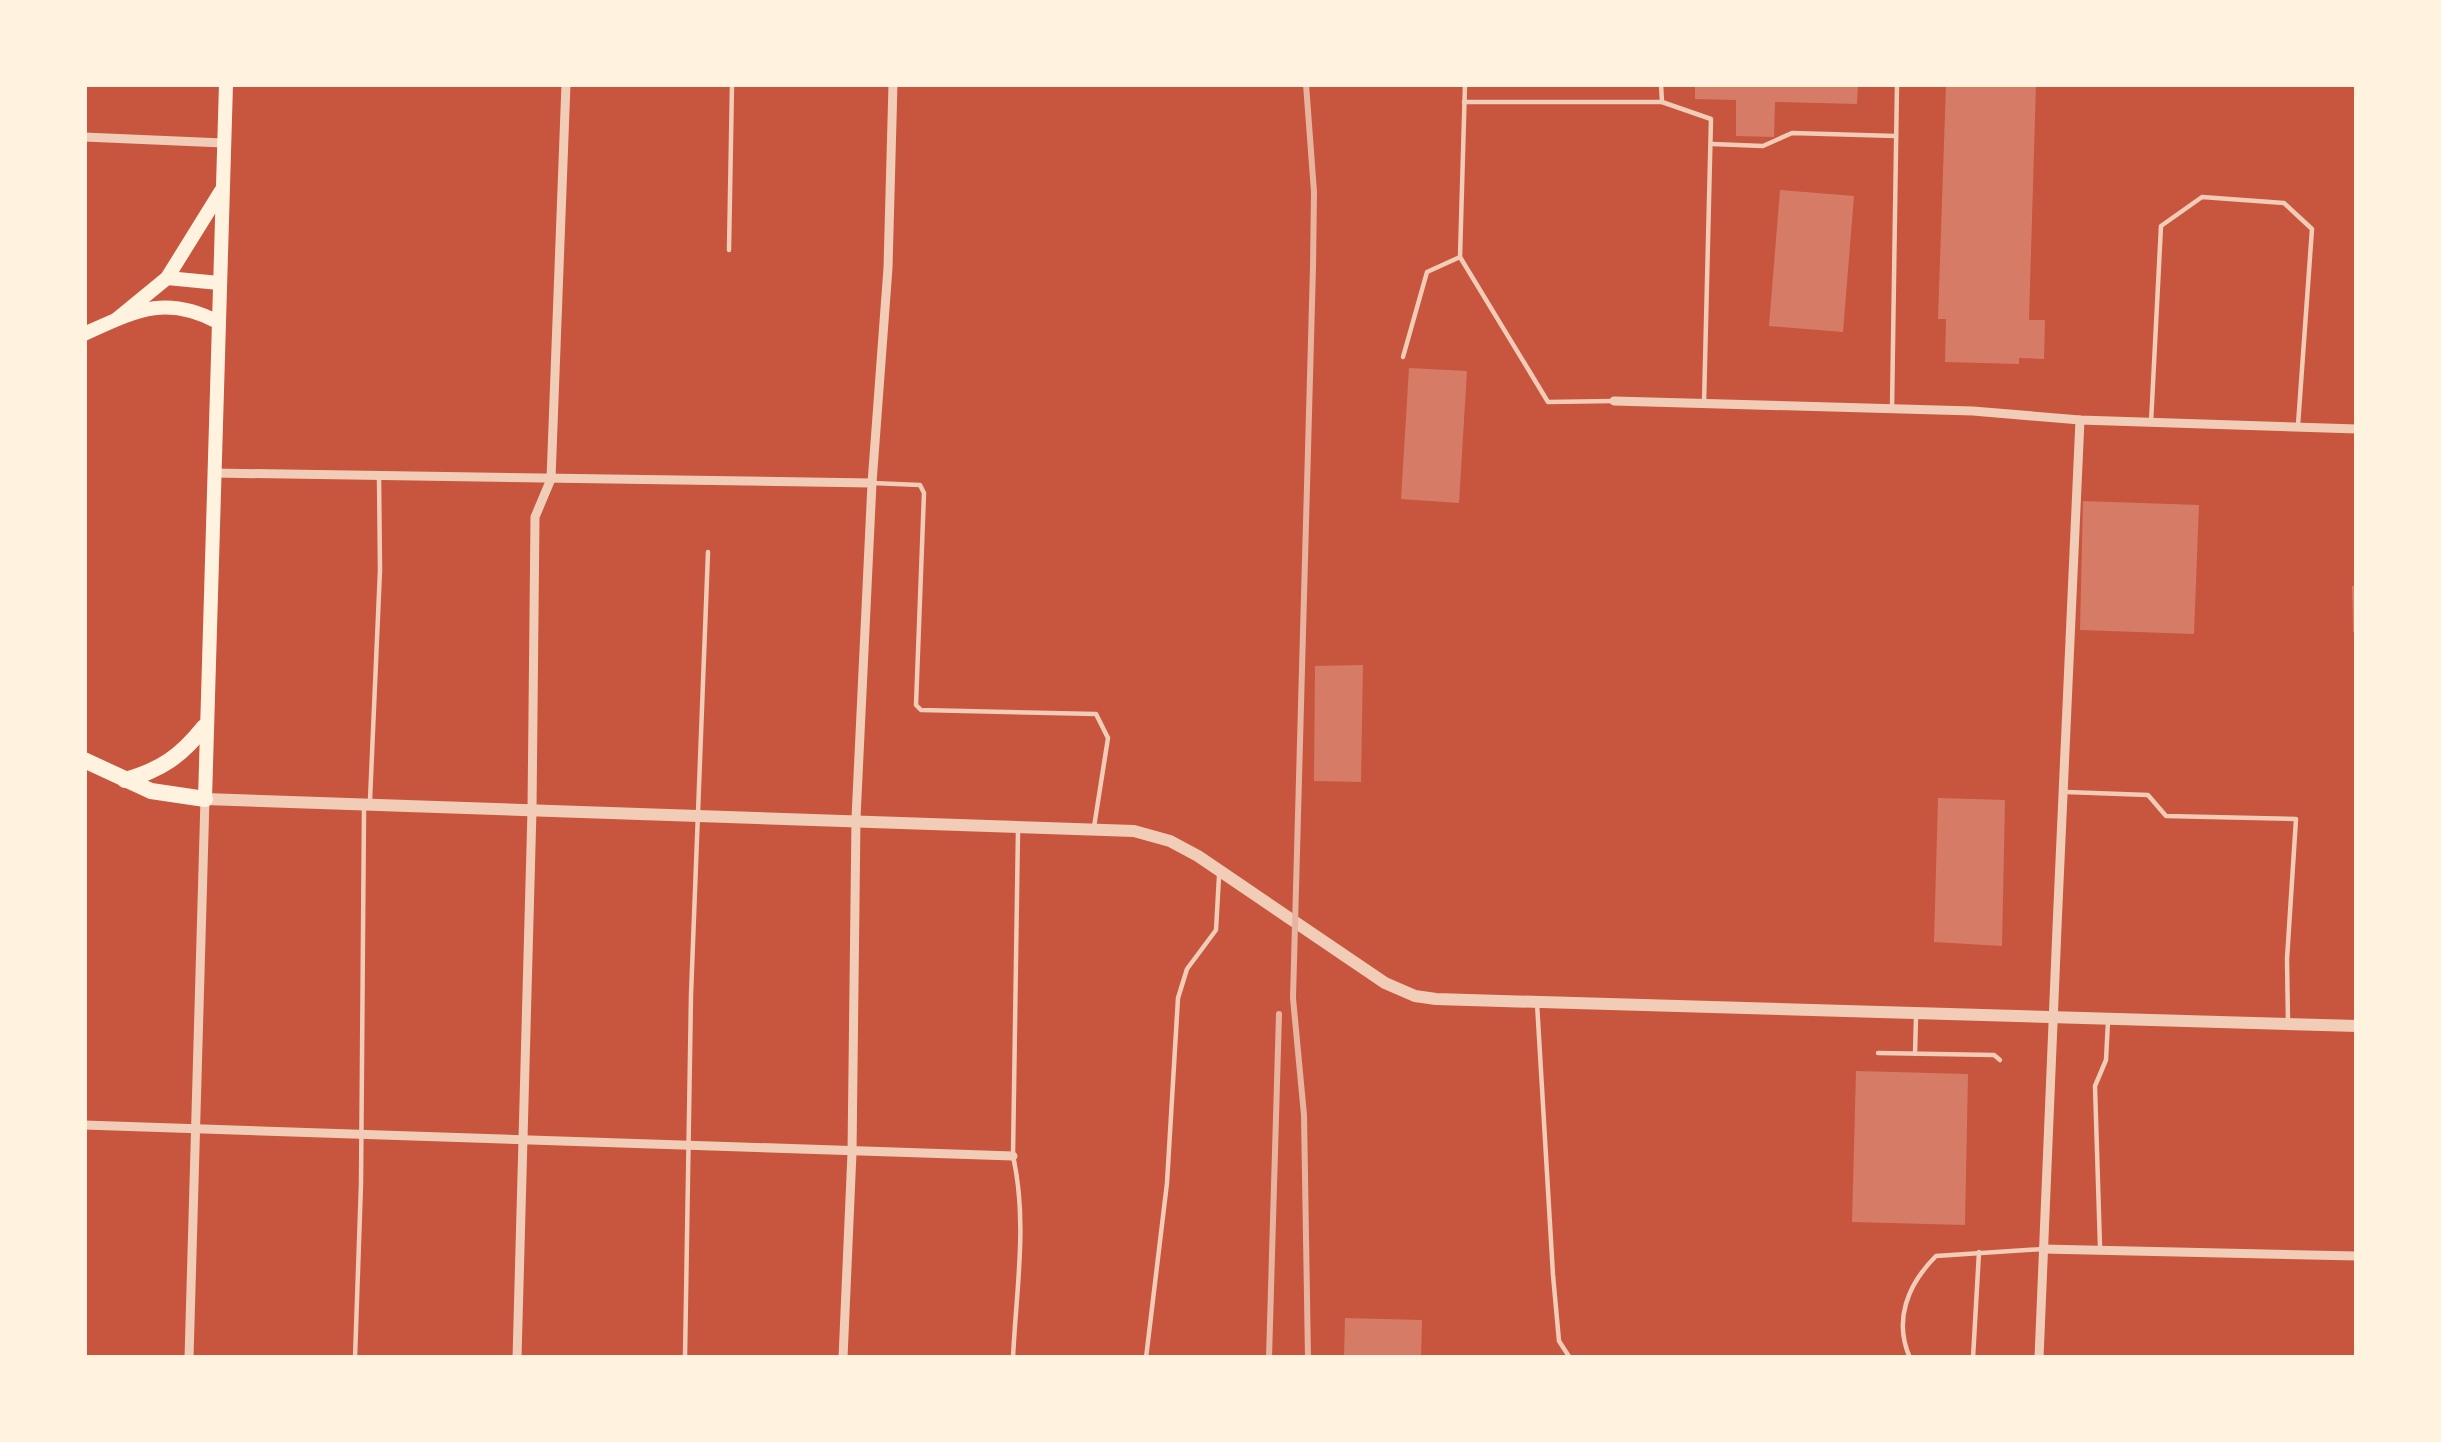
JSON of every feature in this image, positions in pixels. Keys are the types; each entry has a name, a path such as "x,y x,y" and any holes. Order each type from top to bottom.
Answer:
{"highway":[{"path":"124,780 153,772 182,755 204,727"},
{"path":"84,760 151,791 205,799"}],"main road":[{"path":"205,799 226,84"},
{"path":"117,319 166,278 221,191"},
{"path":"166,278 219,283"},
{"path":"84,334 158,305 172,305 218,322"}],"street":[{"path":"517,1358 535,517 551,479 566,84"},
{"path":"843,1358 852,1153 856,818 888,268 893,84"},
{"path":"84,137 223,143"},
{"path":"1614,401 2357,429"},
{"path":"2039,1358 2050,1019 2066,792 2080,420"},
{"path":"213,473 872,483"},
{"path":"189,1358 205,799 1018,824 1153,835 1220,871 1366,971 1415,996 2357,1026"},
{"path":"84,1125 1013,1156"},
{"path":"2043,1249 2357,1256"}],"lane":[{"path":"729,250 732,84"},
{"path":"1465,84 1460,256 1548,402 1614,401"},
{"path":"1661,84 1662,102"},
{"path":"1892,409 1897,84"},
{"path":"1464,102 1662,102 1711,119 1704,404"},
{"path":"1710,144 1763,146 1792,134 1896,136"},
{"path":"2151,423 2161,226 2202,197 2284,202 2312,229 2298,428"},
{"path":"1403,357 1427,272 1460,256"},
{"path":"355,1358 379,476"},
{"path":"872,483 920,485 924,493 916,704 921,710 1096,714 1108,738 1094,827"},
{"path":"686,1358 708,552"},
{"path":"2066,792 2148,795 2166,816 2296,819 2288,1022"},
{"path":"1013,1358 1021,1235 1020,1188 1013,1156 1018,824"},
{"path":"1146,1358 1167,1183 1178,998 1187,969 1216,930 1220,871"},
{"path":"2357,925 2357,970"},
{"path":"1537,1003 1552,1275 1559,1341 1570,1358"},
{"path":"1915,1054 1916,1014"},
{"path":"2100,1250 2095,1086 2106,1060 2108,1021"},
{"path":"1878,1052 1994,1055 2000,1060"},
{"path":"1910,1358 1902,1326 1906,1297 1918,1274 1936,1256 2043,1249"},
{"path":"1973,1358 1979,1252"}],"building":[{"path":"1695,84 1858,84 1857,104 1775,102 1774,137 1736,136 1736,100 1695,99"},
{"path":"1946,84 2036,84 2029,320 2045,320 2044,359 2019,358 2019,364 1945,362 1946,319 1938,319"},
{"path":"1780,190 1854,196 1843,332 1769,326"},
{"path":"1409,368 1467,371 1459,503 1401,499"},
{"path":"2083,501 2199,505 2194,634 2080,630"},
{"path":"2352,586 2357,586 2357,632 2353,632"},
{"path":"1363,665 1361,782 1314,781 1315,666"},
{"path":"1938,798 2005,800 2002,946 1934,942"},
{"path":"1856,1071 1968,1074 1965,1225 1852,1222"},
{"path":"1345,1318 1422,1320 1421,1358 1344,1358"}],"railway":[{"path":"1306,84 1314,192 1313,267 1293,998 1304,1115 1308,1358"},
{"path":"1269,1358 1279,1014"}]}
